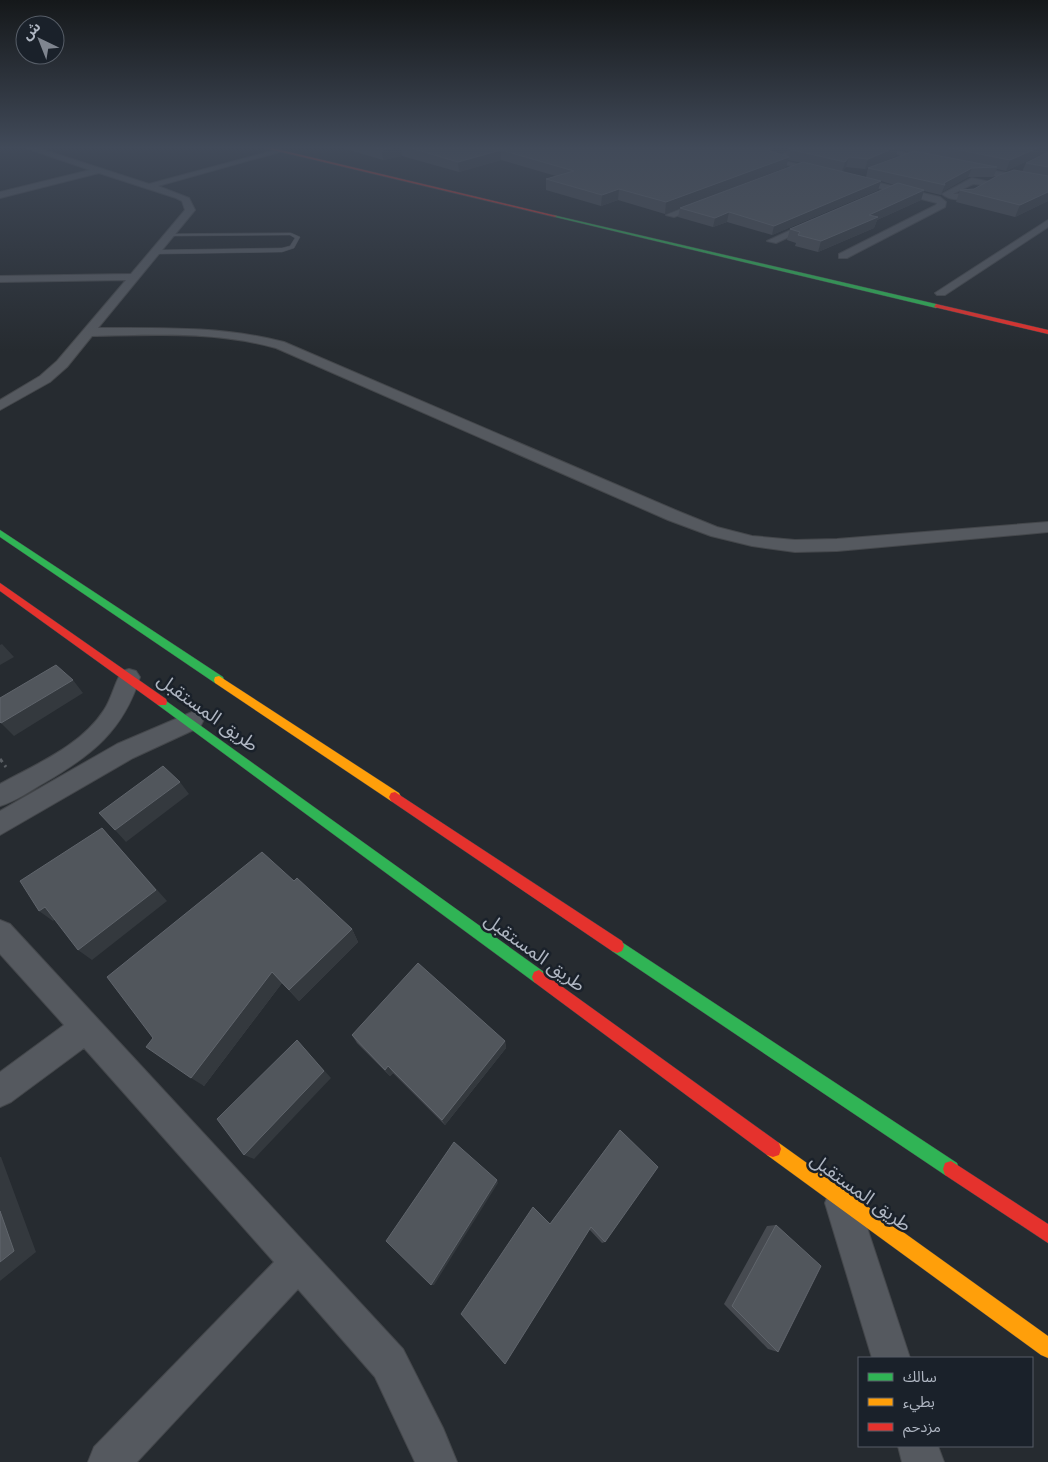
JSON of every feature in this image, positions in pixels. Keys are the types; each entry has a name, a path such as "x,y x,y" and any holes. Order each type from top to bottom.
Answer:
{"street":[{"path":"0,406 45,379 62,364 187,214"},
{"path":"547,214 1048,332"},
{"path":"597,214 732,246"},
{"path":"843,256 924,214"},
{"path":"772,241 824,219"},
{"path":"936,292 1048,223"},
{"path":"673,244 683,242 687,235"},
{"path":"698,250 703,243 713,241"},
{"path":"0,279 135,277"},
{"path":"936,292 960,297"},
{"path":"89,332 227,332 264,340 674,516 711,531 752,541 795,546 837,545 1048,527"},
{"name":"طريق المستقبل","path":"0,533 1048,1234"},
{"name":"طريق المستقبل","path":"0,586 192,721 841,1200 1048,1348"},
{"path":"0,796 74,752 101,729 120,704 129,677"},
{"path":"0,824 125,751 192,721"},
{"path":"74,752 92,769"},
{"path":"0,933 389,1363 429,1442 436,1462"},
{"path":"0,1091 85,1028"},
{"path":"841,1200 891,1357"},
{"path":"109,1462 298,1263"},
{"path":"918,1447 923,1462"}],"lane":[{"path":"156,252 282,250 292,247 298,238 291,234 171,235"}],"building":[{"path":"702,214 724,214 715,218"},
{"path":"736,214 802,214 774,226"},
{"path":"825,214 871,214 869,215 878,217 821,241 798,235 800,232 790,229"},
{"path":"56,665 73,680 1,723 0,698"},
{"path":"163,766 180,782 115,830 99,813"},
{"path":"102,828 156,890 78,950 45,907 39,911 20,881"},
{"path":"262,852 294,881 297,878 352,929 289,990 272,972 191,1078 146,1047 153,1038 107,977"},
{"path":"418,963 505,1041 442,1120 388,1066 385,1070 352,1035"},
{"path":"297,1040 324,1071 244,1155 217,1119"},
{"path":"620,1130 658,1167 605,1242 591,1227 505,1364 461,1314 533,1207 550,1224"},
{"path":"454,1142 497,1180 431,1285 386,1241"},
{"path":"0,1211 14,1251 0,1262"},
{"path":"776,1225 821,1266 778,1352 732,1306"}],"traffic: fast":[{"path":"555,216 936,306"},
{"path":"0,533 219,680"},
{"path":"162,702 539,977"},
{"path":"617,946 951,1169"}],"traffic: slow":[{"path":"219,680 395,797"},
{"path":"773,1149 1048,1348"}],"traffic: jam":[{"path":"547,214 555,216"},
{"path":"936,306 1048,332"},
{"path":"0,586 162,702"},
{"path":"395,797 617,946"},
{"path":"539,977 773,1149"},
{"path":"951,1169 1048,1234"}]}
